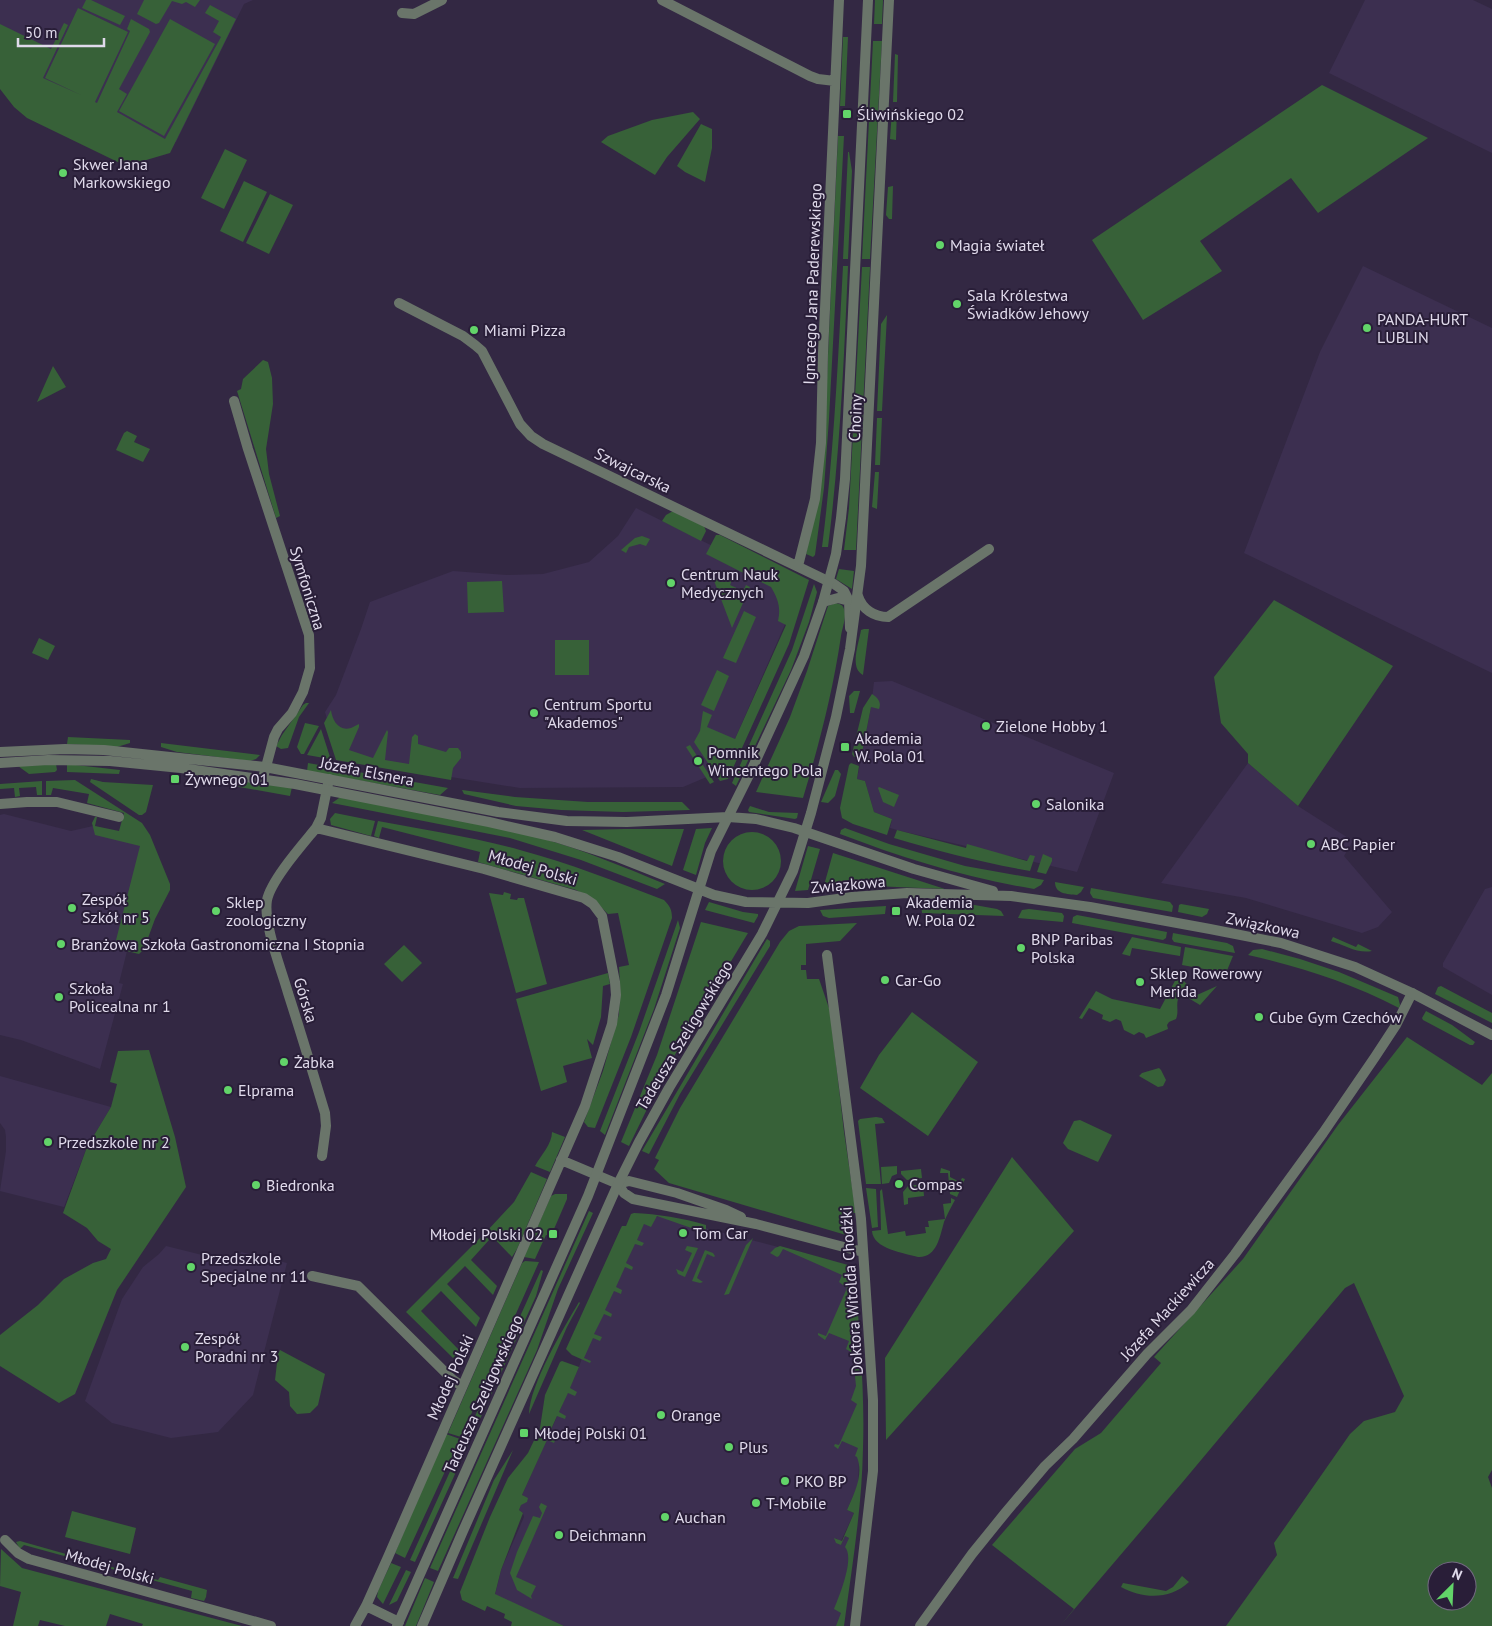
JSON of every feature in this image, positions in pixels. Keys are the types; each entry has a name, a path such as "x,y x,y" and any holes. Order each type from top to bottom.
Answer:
{"street":[{"path":"402,13 414,14 442,0"},
{"path":"662,0 810,76 818,79 835,80"},
{"name":"Ignacego Jana Paderewskiego","path":"798,566 814,499 821,443 823,345 839,0"},
{"name":"Choiny","path":"728,817 791,687 810,640 829,581 839,537 844,479 868,0"},
{"name":"Choiny","path":"805,832 827,756 850,649 854,623 853,598 861,566 870,416 889,0"},
{"name":"Szwajcarska","path":"399,303 463,336 482,351 520,424 531,436 543,444 829,581 864,608 878,615"},
{"name":"Symfoniczna","path":"234,401 309,635 310,668 303,692 292,713 274,736 263,778"},
{"path":"854,623 865,617 888,616 989,549"},
{"path":"823,602 838,598 853,598 850,649"},
{"name":"Józefa Elsnera","path":"0,752 65,749 104,750 265,767 328,784 555,837 618,857 698,889 735,901 778,904"},
{"name":"Józefa Elsnera","path":"0,763 60,760 110,761 328,784 498,812 567,821 620,822 728,817 772,822 805,832"},
{"name":"Górska","path":"322,1156 326,1126 325,1113 279,963 266,911 267,900 275,882 316,828 321,818 328,784"},
{"path":"0,804 57,802 119,817"},
{"name":"Tadeusza Szeligowskiego","path":"398,1624 596,1175 666,995 711,851 728,817"},
{"name":"Młodej Polski","path":"316,828 575,894 593,904 602,916 615,982 612,1024 589,1093 366,1606 354,1626"},
{"name":"Tadeusza Szeligowskiego","path":"422,1626 618,1184 668,1088 762,934 778,904 793,870 805,832"},
{"name":"Związkowa","path":"805,832 921,871 1011,896"},
{"name":"Związkowa","path":"778,904 808,903 852,897 907,893 1011,896 1090,907 1272,941 1338,961 1412,993 1492,1035"},
{"name":"Doktora Witolda Chodźki","path":"827,955 861,1219 874,1400 870,1498 855,1626"},
{"name":"Józefa Mackiewicza","path":"920,1626 972,1554 1006,1512 1045,1466 1072,1440 1147,1354 1191,1310 1235,1254 1323,1133 1396,1025 1412,993"},
{"path":"561,1160 618,1184 624,1193 633,1199 756,1224 863,1252"},
{"path":"618,1184 629,1181 677,1193 726,1210 756,1224"},
{"path":"312,1276 358,1286 453,1380 462,1386"},
{"name":"Młodej Polski","path":"5,1540 18,1553 29,1559 270,1626"},
{"path":"366,1606 398,1624"}],"shaded area":[{"path":"0,0 253,0 244,4 176,142 166,144 0,65"},
{"path":"1365,0 1473,0 1492,9 1492,153 1329,73"},
{"path":"1363,266 1492,328 1492,673 1244,553 1320,352"},
{"path":"636,508 783,581 786,622 721,771 683,787 520,788 339,759 325,712 336,695 370,602 453,571 507,575 543,574 589,562 618,536"},
{"path":"892,681 1114,773 1077,872 890,828 892,819 874,812 865,781 857,779 874,682"},
{"path":"1248,763 1298,806 1353,841 1344,856 1392,912 1378,927 1362,933 1246,898 1161,883"},
{"name":"Zespół Szkół nr 5","path":"4,814 71,831 93,826 143,837 131,952 127,951 119,983 123,984 100,1069 21,1040 0,1035 0,815"},
{"path":"1492,887 1492,995 1443,967 1443,963 1485,889"},
{"name":"Przedszkole nr 2","path":"0,1076 111,1107 87,1147 64,1207 0,1191 6,1151 6,1137 5,1130 0,1123"},
{"path":"658,1216 782,1248 852,1269 860,1405 859,1463 858,1485 847,1510 854,1513 841,1541 835,1538 841,1545 845,1536 849,1538 842,1626 564,1626 495,1595 501,1570 524,1517 523,1513 519,1510 521,1504 527,1502 522,1495 644,1223"},
{"name":"Zespół Poradni nr 3","path":"166,1246 238,1264 241,1252 287,1263 253,1395 218,1432 171,1438 112,1423 85,1401 122,1299 143,1267"}],"green space":[{"path":"86,0 91,0 125,16 120,25 82,8"},
{"path":"144,0 200,0 195,7 186,2 182,4 172,1 159,23 156,24 137,14"},
{"path":"875,0 883,0 882,24 874,24"},
{"path":"210,5 236,19 170,153 126,166 27,118 14,107 0,89 0,24 51,49 64,23 68,25 43,78 81,95 45,78 78,8 128,32 95,102 97,103 130,31 127,29 131,19 149,29 150,32 119,89 127,94 117,112 165,139 221,37 213,32 219,21 205,13"},
{"path":"170,19 215,44 164,136 119,111"},
{"path":"843,37 848,37 845,106 840,106"},
{"path":"873,41 882,41 870,259 862,259"},
{"path":"895,54 898,55 897,102 893,102"},
{"path":"1322,85 1428,138 1318,213 1291,178 1200,241 1222,271 1143,320 1092,240"},
{"path":"893,109 897,109 896,140 890,139"},
{"path":"693,112 700,119 667,157 655,175 601,142 608,136 652,120"},
{"path":"701,124 712,129 712,148 705,182 677,166"},
{"path":"838,136 844,136 829,419 824,488 815,555 813,557 806,554 823,465"},
{"path":"225,149 247,160 224,209 201,198"},
{"path":"848,152 852,171 848,259 843,259"},
{"path":"244,181 267,192 243,242 220,231"},
{"path":"893,186 892,219 889,219 886,215 888,187"},
{"path":"270,194 293,205 269,254 246,243"},
{"path":"843,266 848,266 839,442 828,547 822,547 833,441"},
{"path":"862,267 870,267 856,550 844,550 849,508"},
{"path":"887,315 882,411 877,411 881,324"},
{"path":"263,360 268,362 272,378 273,404 266,449 269,474 280,516 276,518 237,391 241,389 243,379"},
{"path":"53,366 66,387 37,402"},
{"path":"877,418 882,418 880,465 875,465"},
{"path":"127,431 137,436 134,442 150,449 143,462 116,450 124,433"},
{"path":"875,472 879,472 877,509 872,507"},
{"path":"673,511 704,526 706,531 701,541 662,521 666,515"},
{"path":"716,535 720,535 809,580 789,644 728,779 720,781 694,742 700,731 703,711 712,715 707,727 735,739 786,625 778,621 778,603 771,587 706,554"},
{"path":"642,536 650,539 646,546 640,544 629,547 626,553 621,550 635,538"},
{"path":"839,569 854,571 852,589 836,579"},
{"path":"727,576 733,578 730,585 743,591 746,585 750,587 732,628 713,578 723,582"},
{"path":"502,581 504,612 468,613 467,582"},
{"path":"814,584 817,592 816,596 809,622 791,670 736,786 732,783 792,650"},
{"path":"1274,600 1393,666 1298,806 1248,763 1248,754 1221,723 1214,677"},
{"path":"836,603 844,608 845,619 825,718 803,798 756,792 790,717 828,606"},
{"path":"744,611 756,617 736,663 723,658"},
{"path":"869,629 863,675 856,667 856,661 861,630"},
{"path":"39,638 55,646 48,660 32,653"},
{"path":"555,640 589,640 589,675 555,675"},
{"path":"717,670 729,676 714,711 701,705"},
{"path":"854,691 860,691 854,713 850,713 849,696"},
{"path":"872,694 879,700 880,706 879,709 871,707 861,758 854,757 852,754 863,708"},
{"path":"306,703 309,703 299,717 288,748 281,749 276,746 282,735"},
{"path":"331,710 333,718 340,727 347,729 359,724 349,750 373,758 387,730 385,760 409,764 412,737 415,734 418,736 418,744 446,752 449,748 458,748 461,752 461,758 453,768 451,780 336,760 324,723"},
{"path":"305,723 319,726 304,754 301,754 297,747"},
{"path":"321,729 330,757 330,759 307,755"},
{"path":"68,737 130,740 130,743 117,747 67,744"},
{"path":"161,743 260,755 250,761 177,752 161,747"},
{"path":"690,745 714,782 710,784 686,747"},
{"path":"308,763 448,788 440,795 307,771"},
{"path":"851,763 859,766 857,779 865,781 874,812 892,819 887,835 853,824 842,818 840,808"},
{"path":"56,764 57,770 55,772 29,774 18,766"},
{"path":"67,764 120,770 119,774 67,772"},
{"path":"835,770 838,770 841,774 835,796 828,803 821,802"},
{"path":"189,778 226,778 292,787 290,796"},
{"path":"91,779 103,782 153,785 146,812 139,815 90,782"},
{"path":"75,780 142,823 150,835 170,884 170,890 155,919 144,949 139,954 114,948 140,846 95,835 92,823 95,817 97,817 95,826 119,831 124,813 87,803 89,794 53,788 51,795 46,795 46,781"},
{"path":"42,781 42,795 37,795 36,787 19,788 20,796 15,797 14,788 0,789 0,784"},
{"path":"879,787 899,795 894,807 883,802"},
{"path":"462,790 515,797 588,802 682,802 690,810 623,812 561,810 516,806 464,794"},
{"path":"339,798 443,816 541,838 588,853 665,884 657,889 581,860 510,838 332,803"},
{"path":"750,806 769,812 798,813 797,818 749,812"},
{"path":"335,813 375,821 371,836 331,825 330,819"},
{"path":"378,821 485,841 538,855 629,886 664,900 668,904 672,918 631,1037 595,1128 588,1127 584,1122 603,1071 619,1014 619,967 629,965 618,913 608,914 593,899 576,890 478,862 480,852 382,827 379,838 374,836"},
{"path":"712,828 705,843 696,875 683,870 696,829"},
{"path":"845,828 889,844 965,866 1044,880 1041,885 1034,889 959,873 911,859 840,834 841,830"},
{"path":"684,829 672,866 582,830"},
{"path":"897,830 966,848 967,844 1027,861 1030,855 1035,856 1030,871 1013,868 894,838"},
{"path":"746,832 758,832 768,836 777,845 781,867 773,882 758,890 746,890 736,886 727,877 723,867 723,855 727,845 736,836"},
{"path":"808,846 820,849 808,890 795,891"},
{"path":"833,853 945,889 873,886 823,889"},
{"path":"1043,854 1052,858 1046,874 1037,872"},
{"path":"1055,882 1084,887 1077,895 1066,894 1057,889"},
{"path":"1091,888 1170,902 1173,906 1172,912 1093,898 1090,893"},
{"path":"504,892 511,894 510,899 524,898 547,984 516,993 489,893 503,895"},
{"path":"709,902 743,912 758,914 758,916 754,923 705,910"},
{"path":"921,904 969,904 997,909 1004,916 922,913"},
{"path":"1179,905 1209,909 1207,914 1202,917 1178,912"},
{"path":"886,906 885,914 829,918 823,916 820,910"},
{"path":"1029,909 1062,913 1064,916 1063,922 1018,918 1022,910"},
{"path":"1077,915 1167,932 1166,938 1163,940 1072,923 1073,917"},
{"path":"678,920 680,928 654,1009 605,1135 600,1131 639,1032"},
{"path":"701,922 748,933 667,1068 629,1146 621,1142 657,1055"},
{"path":"857,923 840,941 806,944 806,965 801,965 801,970 806,970 807,979 819,979 830,1011 844,1132 856,1213 853,1213 851,1231 846,1235 669,1183 654,1169 659,1160 655,1158 680,1108 780,942 789,931 799,926"},
{"path":"1173,933 1227,943 1233,946 1235,953 1174,942 1172,939"},
{"path":"1132,937 1181,947 1180,956 1132,948 1130,956 1122,954"},
{"path":"1333,937 1356,947 1358,944 1372,951 1351,949 1331,941"},
{"path":"767,939 770,941 770,946 680,1094 649,1154 642,1151"},
{"path":"404,945 422,963 402,982 384,964"},
{"path":"1185,947 1233,956 1226,973 1182,965"},
{"path":"1262,949 1339,972 1398,997 1399,1008 1363,991 1325,977 1248,955 1253,950"},
{"path":"608,973 610,984 603,986 601,1017 593,1045 587,1039 592,1058 563,1066 567,1082 541,1091 516,999"},
{"path":"1177,977 1183,980 1197,995 1217,986 1200,1005 1185,996 1178,999 1176,1019 1169,1022 1167,1025 1168,1029 1146,1038 1144,1034 1139,1032 1134,1035 1124,1030 1121,1021 1116,1019 1110,1022 1102,1019 1103,1015 1089,1008 1082,1019 1079,1018 1096,991 1112,999 1160,1009"},
{"path":"1441,986 1492,1013 1492,1023 1435,994 1438,987"},
{"path":"1426,1011 1452,1025 1475,1042 1473,1045 1423,1020 1422,1018"},
{"path":"912,1012 978,1062 928,1136 860,1088 879,1055"},
{"path":"1407,1037 1482,1085 1492,1073 1492,1470 1488,1477 1492,1488 1492,1626 1226,1626 1277,1555 1274,1543 1350,1434 1364,1421 1395,1412 1404,1396 1354,1283 1345,1288 1060,1626 1074,1609 992,1545 1075,1449 1101,1433 1161,1363 1154,1357 1243,1259 1338,1125"},
{"path":"149,1050 175,1137 186,1187 117,1290 75,1394 59,1403 0,1366 0,1335 38,1305 64,1279 93,1263 106,1259 111,1249 98,1241 87,1228 63,1213 87,1147 111,1107 117,1084 110,1082 118,1051"},
{"path":"1159,1068 1166,1080 1163,1086 1158,1087 1139,1076 1142,1073"},
{"path":"882,1118 885,1123 875,1124 881,1184 866,1184 858,1121 860,1119"},
{"path":"1080,1120 1112,1135 1098,1162 1068,1149 1063,1143 1074,1121"},
{"path":"552,1132 565,1137 550,1172 535,1166 548,1145"},
{"path":"1012,1157 1074,1231 886,1440 885,1358"},
{"path":"897,1166 897,1174 892,1176 889,1183 882,1184 881,1167"},
{"path":"941,1168 950,1171 950,1177 960,1182 962,1178 965,1179 957,1197 950,1194 948,1173 940,1173"},
{"path":"921,1169 922,1178 907,1180 901,1174 901,1171"},
{"path":"531,1172 547,1179 512,1257 487,1231 514,1202"},
{"path":"923,1184 924,1196 908,1198 908,1204 904,1205 903,1192 908,1186"},
{"path":"866,1188 876,1189 878,1227 872,1228"},
{"path":"882,1189 888,1234 905,1231 906,1236 926,1233 925,1227 929,1227 928,1221 945,1219 943,1204 951,1203 951,1198 955,1200 944,1222 937,1245 930,1254 918,1257 898,1252 883,1246 874,1237 872,1231 881,1230 880,1191"},
{"path":"567,1194 567,1199 551,1236 546,1235 535,1259 524,1257 551,1196"},
{"path":"589,1211 593,1213 558,1289 537,1350 438,1571 430,1568"},
{"path":"634,1213 688,1220 706,1225 706,1230 702,1239 696,1237 697,1230 657,1216 651,1227 644,1224 637,1240 644,1243 642,1246 635,1244 626,1263 633,1267 632,1270 625,1267 616,1287 622,1290 621,1294 614,1291 605,1310 612,1314 611,1317 604,1314 594,1334 602,1337 600,1341 593,1338 584,1358 591,1361 590,1363 572,1355 566,1349 622,1226 626,1226 631,1214"},
{"path":"484,1234 489,1240 471,1260 497,1286 493,1295 465,1266 447,1284 480,1318 476,1327 441,1291 421,1311 460,1351 453,1358 406,1312"},
{"path":"753,1238 729,1294 724,1295 746,1245"},
{"path":"687,1246 698,1248 685,1277 678,1274 676,1269 683,1272 692,1253 685,1250"},
{"path":"780,1246 848,1265 855,1272 862,1382 863,1448 859,1515 844,1626 836,1626 841,1613 834,1609 847,1568 848,1552 845,1547 849,1538 845,1536 841,1545 836,1543 834,1538 842,1541 854,1513 847,1510 853,1498 859,1477 859,1464 855,1456 858,1448 842,1441 838,1449 834,1446 835,1444 839,1445 857,1404 851,1400 856,1386 853,1356 846,1349 849,1341 829,1333 825,1340 818,1333 826,1336 847,1288 839,1282 842,1275 783,1249 777,1257 770,1253"},
{"path":"705,1250 713,1253 715,1256 707,1254 697,1278 703,1282 692,1281"},
{"path":"525,1261 539,1262 461,1437 448,1433 522,1263"},
{"path":"541,1270 543,1271 536,1296 415,1562 410,1560"},
{"path":"579,1302 529,1414 541,1372 556,1341"},
{"path":"280,1350 325,1374 318,1405 310,1413 297,1414 290,1406 289,1392 275,1380"},
{"path":"562,1361 579,1367 570,1388 577,1392 575,1396 568,1393 559,1412 566,1416 565,1419 557,1416 548,1436 556,1438 554,1443 547,1440 522,1495 528,1498 527,1502 521,1505 519,1510 523,1513 501,1570 495,1594 564,1626 511,1626 512,1622 504,1618 505,1614 487,1606 485,1611 462,1600 460,1592 508,1478 528,1453 540,1428 545,1395"},
{"path":"446,1434 460,1439 405,1558 395,1553"},
{"path":"513,1450 458,1579 453,1578 494,1480"},
{"path":"541,1503 547,1506 516,1577 536,1586 531,1596 532,1599 517,1590 510,1573 533,1516 540,1518 542,1513 539,1507"},
{"path":"72,1511 136,1528 130,1554 65,1537"},
{"path":"20,1541 158,1580 160,1577 204,1589 207,1590 206,1597 204,1601 191,1598 192,1591 24,1545 20,1549 16,1542"},
{"path":"1,1549 22,1568 242,1626 142,1626 143,1624 110,1614 106,1626 65,1626 40,1620 38,1626 13,1626 21,1592 0,1586"},
{"path":"391,1563 401,1567 383,1604 377,1597 378,1591"},
{"path":"406,1570 411,1572 397,1601 389,1605"},
{"path":"1182,1576 1189,1582 1182,1588 1165,1595 1138,1594 1121,1587 1123,1583 1166,1591 1173,1587"},
{"path":"425,1578 434,1582 416,1626 405,1626"}],"place":[{"name":"Śliwińskiego 02","path":"847,114"},
{"name":"Skwer Jana Markowskiego","path":"63,173"},
{"name":"Magia świateł","path":"940,245"},
{"name":"Sala Królestwa Świadków Jehowy","path":"957,304"},
{"name":"PANDA-HURT LUBLIN","path":"1367,328"},
{"name":"Miami Pizza","path":"474,330"},
{"name":"Centrum Nauk Medycznych","path":"671,583"},
{"name":"Centrum Sportu \"Akademos\"","path":"534,713"},
{"name":"Zielone Hobby 1","path":"986,726"},
{"name":"Akademia W. Pola 01","path":"845,747"},
{"name":"Pomnik Wincentego Pola","path":"698,761"},
{"name":"Żywnego 01","path":"175,779"},
{"name":"Salonika","path":"1036,804"},
{"name":"ABC Papier","path":"1311,844"},
{"name":"Zespół Szkół nr 5","path":"72,908"},
{"name":"Sklep zoologiczny","path":"216,911"},
{"name":"Akademia W. Pola 02","path":"896,911"},
{"name":"Branżowa Szkoła Gastronomiczna I Stopnia","path":"61,944"},
{"name":"BNP Paribas Polska","path":"1021,948"},
{"name":"Car-Go","path":"885,980"},
{"name":"Sklep Rowerowy Merida","path":"1140,982"},
{"name":"Szkoła Policealna nr 1","path":"59,997"},
{"name":"Cube Gym Czechów","path":"1259,1017"},
{"name":"Żabka","path":"284,1062"},
{"name":"Elprama","path":"228,1090"},
{"name":"Przedszkole nr 2","path":"48,1142"},
{"name":"Compas","path":"899,1184"},
{"name":"Biedronka","path":"256,1185"},
{"name":"Tom Car","path":"683,1233"},
{"name":"Młodej Polski 02","path":"553,1234"},
{"name":"Przedszkole Specjalne nr 11","path":"191,1267"},
{"name":"Zespół Poradni nr 3","path":"185,1347"},
{"name":"Orange","path":"661,1415"},
{"name":"Młodej Polski 01","path":"524,1433"},
{"name":"Plus","path":"729,1447"},
{"name":"PKO BP","path":"785,1481"},
{"name":"T-Mobile","path":"756,1503"},
{"name":"Auchan","path":"665,1517"},
{"name":"Deichmann","path":"559,1535"}]}
